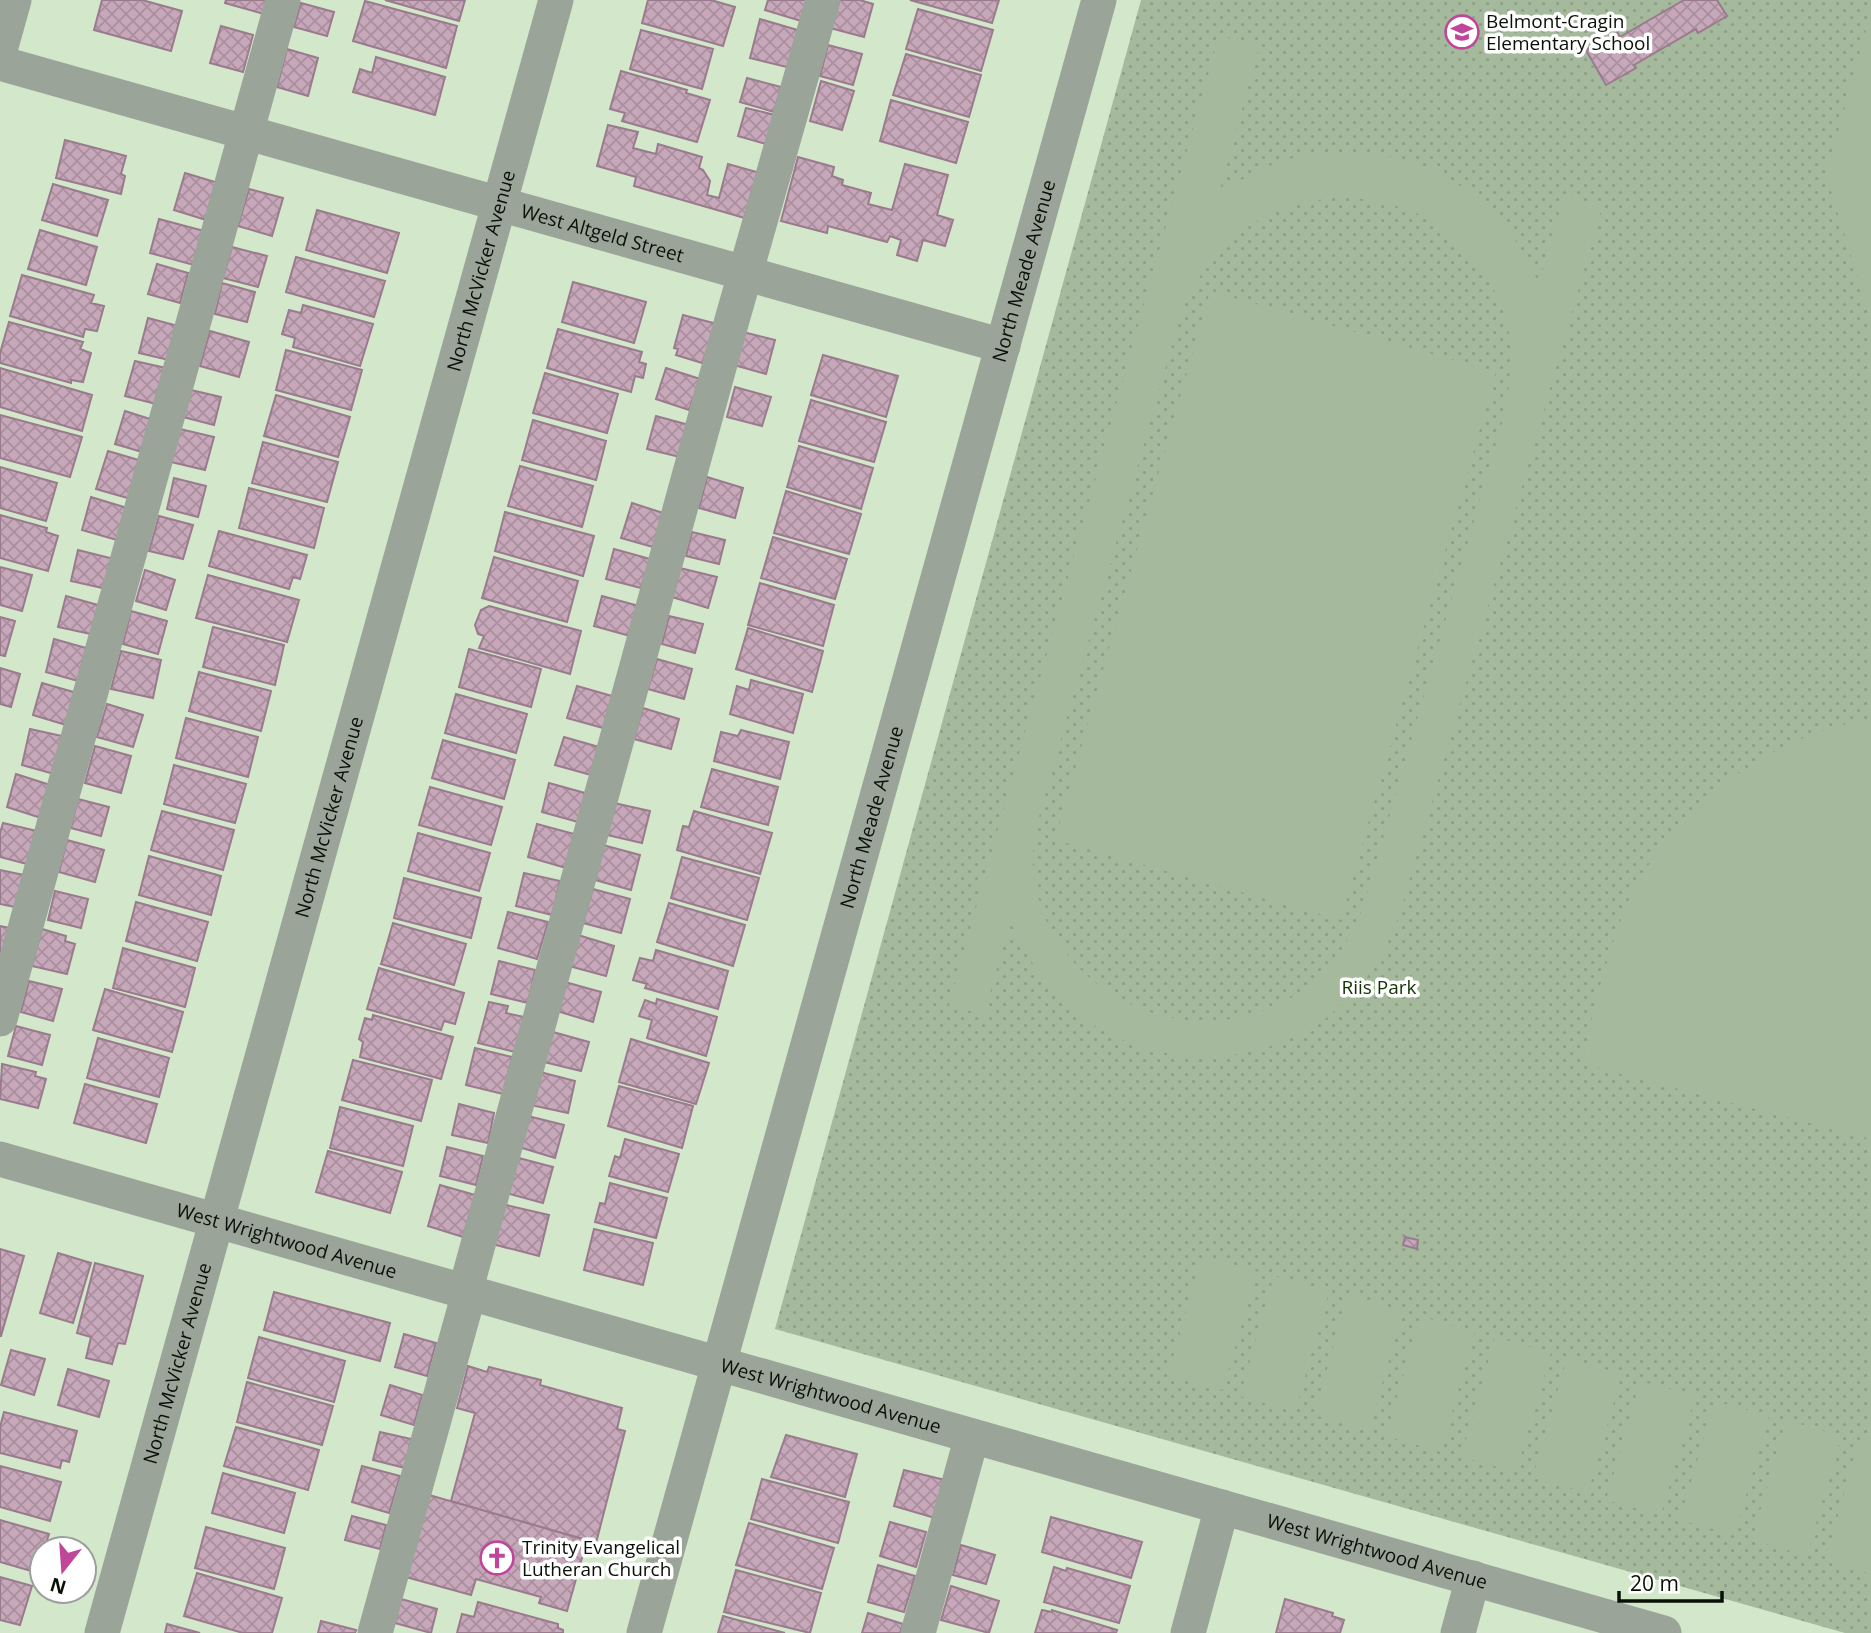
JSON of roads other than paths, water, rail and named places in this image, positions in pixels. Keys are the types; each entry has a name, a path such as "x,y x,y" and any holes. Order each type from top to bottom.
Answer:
{"street":[{"path":"0,50 14,0"},
{"path":"0,1019 283,0"},
{"name":"North McVicker Avenue","path":"102,1633 556,0"},
{"path":"375,1633 745,273 823,0"},
{"name":"North Meade Avenue","path":"644,1633 1099,0"},
{"name":"West Altgeld Street","path":"0,63 1003,346"},
{"name":"West Wrightwood Avenue","path":"0,1159 1664,1633"},
{"path":"918,1633 972,1436"},
{"path":"1188,1633 1222,1507"},
{"path":"1458,1633 1473,1578"}],"place":[{"name":"Belmont-Cragin Elementary School","path":"1462,32"},
{"name":"Trinity Evangelical Lutheran Church","path":"497,1558"}],"park label":[{"name":"Riis Park","path":"1379,987"}]}
